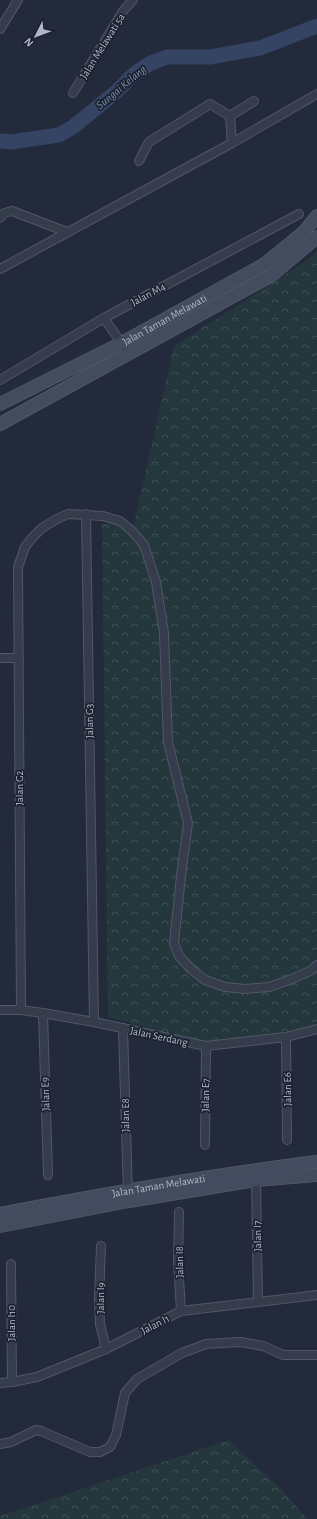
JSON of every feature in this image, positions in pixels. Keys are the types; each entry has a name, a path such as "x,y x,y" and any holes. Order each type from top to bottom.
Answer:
{"main road":[{"name":"Jalan Taman Melawati","path":"0,404 122,343 265,264 304,232 317,216"},
{"name":"Jalan Taman Melawati","path":"0,424 272,275 317,237"},
{"name":"Jalan Taman Melawati","path":"0,1214 128,1196 256,1175 317,1162"},
{"name":"Jalan Taman Melawati","path":"256,1175 317,1175"},
{"name":"Jalan Taman Melawati","path":"0,1226 128,1196"}],"street":[{"path":"0,29 18,0"},
{"name":"Jalan Melawati 5a","path":"73,93 123,11 133,0"},
{"path":"0,269 232,143 317,94"},
{"path":"230,116 254,101"},
{"path":"139,161 149,142 210,104 230,116"},
{"path":"230,116 232,143"},
{"path":"0,218 4,213 12,210 67,232"},
{"name":"Jalan M4","path":"0,380 104,318 299,214"},
{"path":"104,318 129,354"},
{"name":"Jalan G2","path":"21,1010 18,567 25,547 42,528 68,514 86,514"},
{"path":"86,514 103,516 120,521 132,531 144,545 156,582 164,633 168,742 188,823 180,876 174,943 179,956 204,980 225,987 245,989 269,987 312,970 317,965"},
{"name":"Jalan G3","path":"86,514 94,1022"},
{"path":"0,658 18,658"},
{"name":"Jalan Serdang","path":"0,1010 21,1010 43,1013 94,1022 206,1046 286,1037 317,1029"},
{"name":"Jalan E9","path":"43,1013 48,1175"},
{"name":"Jalan E8","path":"123,1028 128,1196"},
{"name":"Jalan E6","path":"286,1037 287,1140"},
{"name":"Jalan E7","path":"205,1144 206,1046"},
{"name":"Jalan I7","path":"256,1175 258,1302"},
{"name":"Jalan I8","path":"179,1212 178,1262 181,1311"},
{"name":"Jalan I9","path":"101,1246 99,1298 100,1324 106,1349"},
{"name":"Jalan I10","path":"11,1264 12,1382"},
{"name":"Jalan I1","path":"0,1383 38,1377 106,1349 181,1311 317,1295"},
{"path":"0,1444 11,1442 36,1430 90,1452 100,1452 110,1447 116,1435 125,1393 137,1379 182,1353 206,1344 240,1342 264,1346 283,1355 317,1355"}],"green space":[{"path":"317,250 317,1028 210,1045 108,1017 102,524 134,523 174,346 310,258"},
{"path":"229,1440 284,1492 307,1519 0,1519 0,1516"}],"waterway":[{"name":"Sungai Kelang","path":"0,141 11,142 59,135 73,127 116,92 133,75 149,64 167,57 210,57 260,48 317,26"}]}
